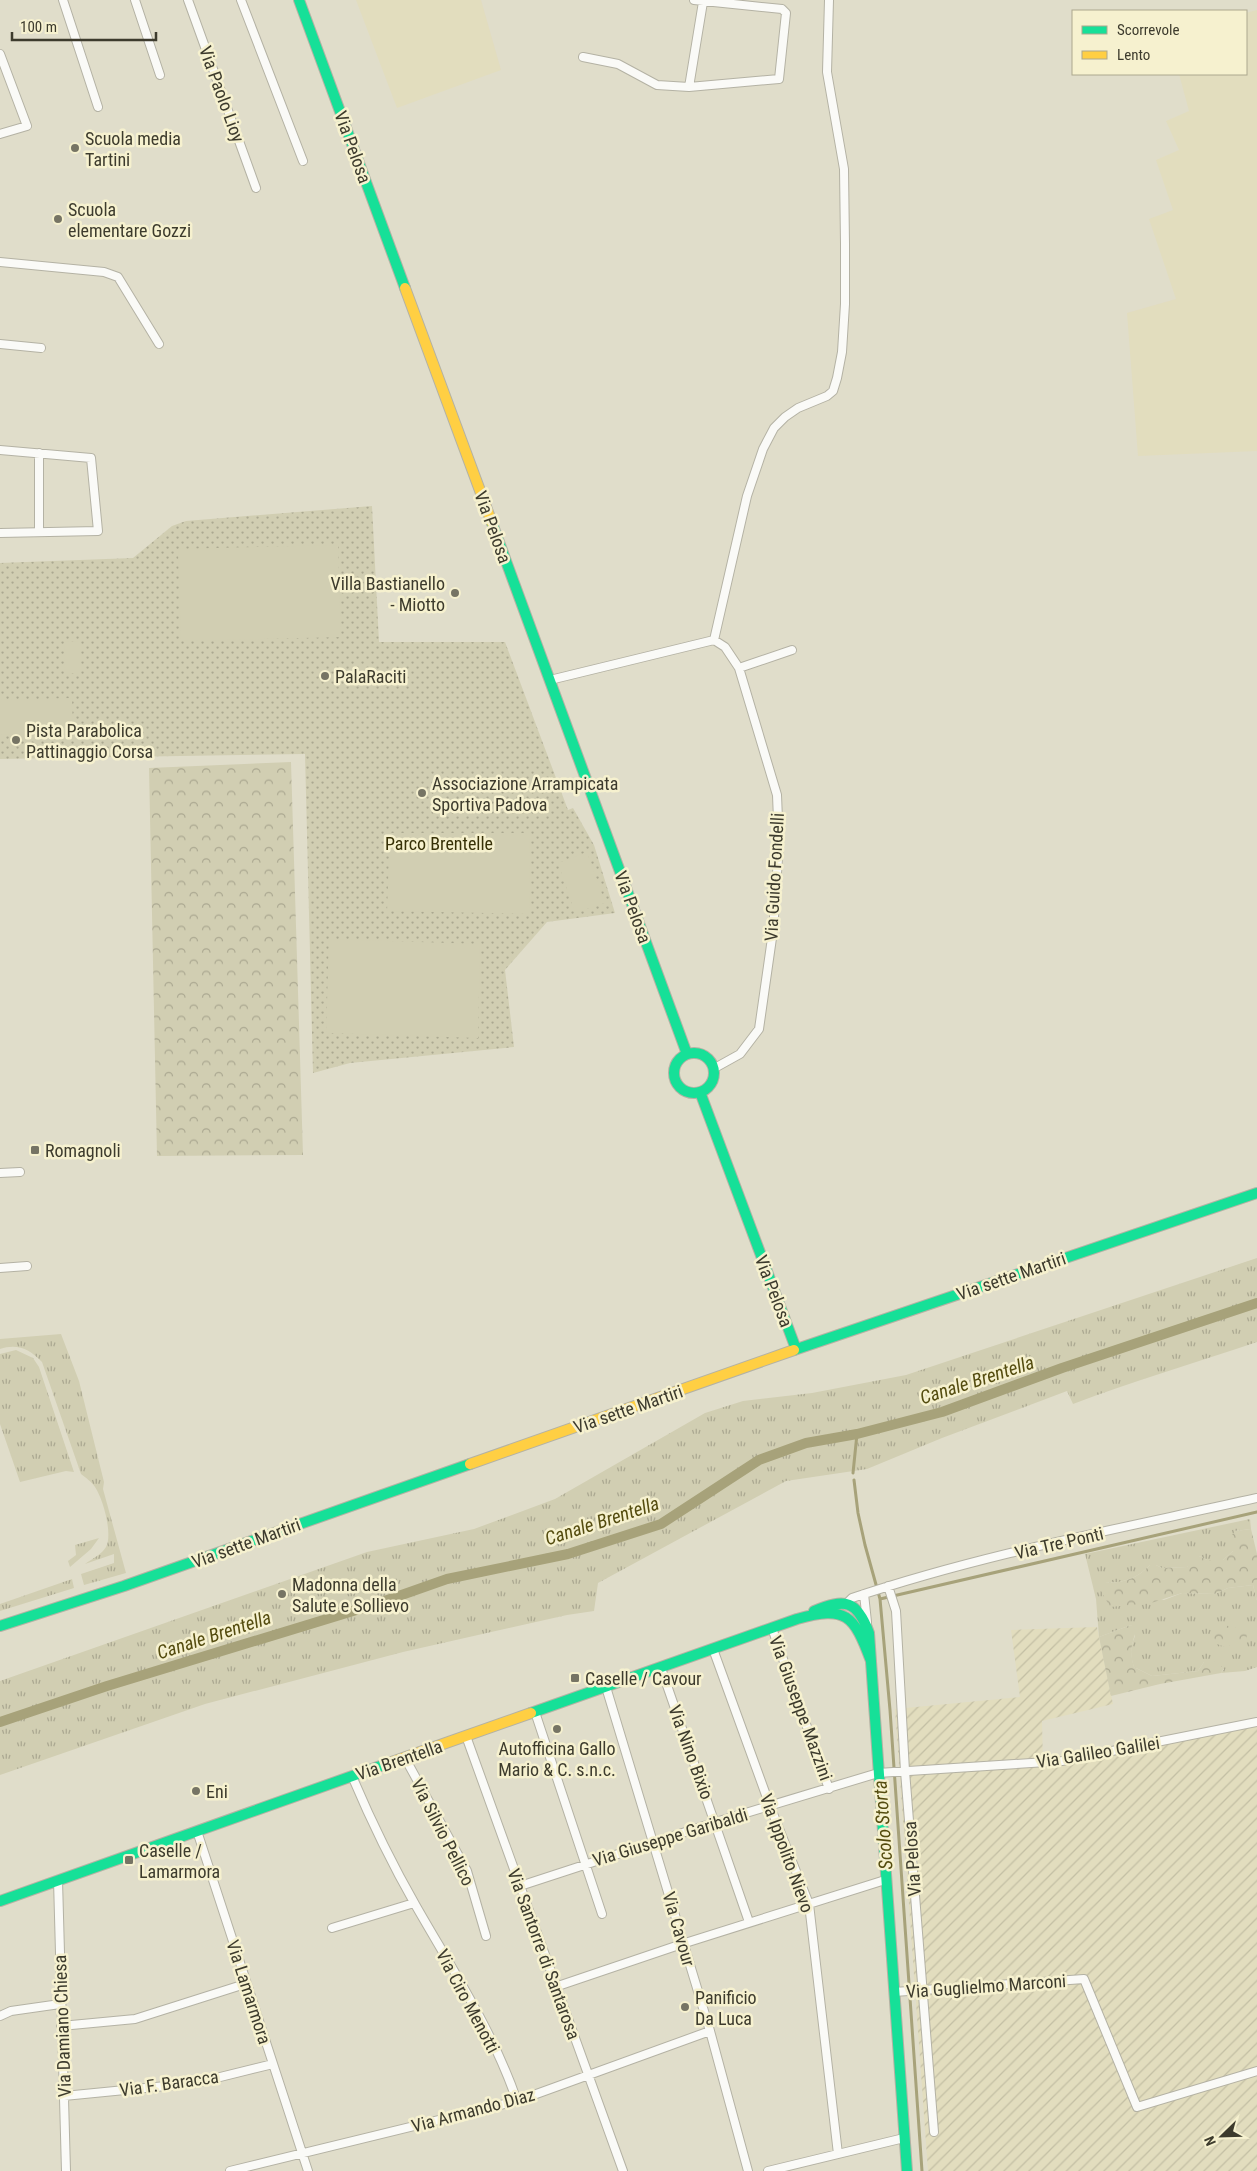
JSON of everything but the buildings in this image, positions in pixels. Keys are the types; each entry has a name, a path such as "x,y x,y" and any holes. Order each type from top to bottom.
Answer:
{"main road":[{"name":"Via Pelosa","path":"299,0 687,1054"},
{"path":"687,1054 703,1055 714,1069 712,1082 700,1092 687,1092 675,1080 675,1067 679,1059 687,1054"},
{"name":"Via Pelosa","path":"700,1092 796,1349"},
{"name":"Via sette Martiri","path":"0,1626 124,1586 796,1349 1257,1193"},
{"name":"Via Pelosa","path":"847,1603 859,1610 869,1633 881,1773 885,1880 897,1992 907,2171"},
{"path":"798,1619 829,1604 847,1603"},
{"path":"798,1619 832,1612 842,1614 851,1622"},
{"name":"Via Brentella","path":"0,1901 798,1619"},
{"name":"Via Pelosa","path":"851,1622 858,1630 871,1661"}],"street":[{"path":"63,0 98,106"},
{"path":"135,0 160,75"},
{"name":"Via Paolo Lioy","path":"188,0 256,188"},
{"path":"241,0 303,161"},
{"path":"583,57 618,64 658,85 689,86 779,79 786,13 782,9 694,0"},
{"path":"550,680 714,640 747,496 762,449 774,428 785,417 798,408 814,402 833,391 842,352 846,244 844,169 827,72 829,0"},
{"path":"689,86 703,2"},
{"path":"0,54 27,126 0,134"},
{"path":"0,262 104,272 118,277 159,344"},
{"path":"0,344 41,348"},
{"path":"0,450 91,458 98,531 0,533"},
{"path":"39,454 39,532"},
{"name":"Via Guido Fondelli","path":"714,640 725,647 739,668 777,795 779,844 773,931 759,1029 740,1054 714,1069"},
{"path":"739,668 792,650"},
{"path":"0,1172 20,1172"},
{"path":"0,1268 27,1266"},
{"name":"Via Tre Ponti","path":"868,1593 1079,1538 1257,1498"},
{"name":"Via Pelosa","path":"886,1588 896,1611 905,1771 934,2132"},
{"path":"832,1612 838,1610 852,1598 868,1593"},
{"name":"Via Pelosa","path":"868,1593 869,1633"},
{"name":"Via Pelosa","path":"847,1603 846,1608 851,1622"},
{"name":"Via Giuseppe Mazzini","path":"772,1628 829,1789"},
{"name":"Via Ippolito Nievo","path":"713,1649 770,1806 809,1904 838,2154"},
{"name":"Via Nino Bixio","path":"661,1668 716,1822 749,1922"},
{"name":"Via Cavour","path":"606,1687 654,1842 682,1944 710,2031 748,2171"},
{"path":"534,1712 602,1914"},
{"name":"Via Galileo Galilei","path":"881,1773 1062,1761 1257,1722"},
{"name":"Via Santorre di Santarosa","path":"466,1736 623,2171"},
{"name":"Via Silvio Pellico","path":"405,1758 467,1871 486,1936"},
{"name":"Via Giuseppe Garibaldi","path":"520,1886 716,1822 881,1773"},
{"name":"Via Ciro Menotti","path":"352,1776 372,1824 414,1903 486,2027 517,2101"},
{"name":"Via Lamarmora","path":"197,1831 245,1984 308,2171"},
{"name":"Via Damiano Chiesa","path":"58,1880 66,2171"},
{"path":"555,1987 749,1922 885,1880"},
{"path":"332,1928 414,1903"},
{"name":"Via Guglielmo Marconi","path":"897,1992 1084,1979 1137,2107 1257,2071"},
{"path":"61,2026 135,2019 245,1984"},
{"path":"0,2016 11,2011 60,2004"},
{"name":"Via Armando Diaz","path":"230,2171 301,2152 517,2101 710,2031"},
{"name":"Via F. Baracca","path":"64,2096 196,2083 273,2064"},
{"path":"768,2171 904,2138"}],"shaded area":[{"path":"356,0 481,0 501,70 397,108"},
{"path":"1257,10 1257,451 1138,456 1127,313 1176,299 1149,219 1173,210 1156,160 1179,150 1166,121 1189,111 1179,75 1247,75 1247,13"},
{"path":"1097,1627 1113,1704 1042,1721 1043,1763 1257,1724 1257,2171 928,2171 895,1709 1020,1697 1011,1630"}],"green space":[{"name":"Parco Brentelle","path":"372,506 379,642 505,642 568,810 573,808 594,845 615,913 547,922 505,970 514,1047 350,1063 313,1073 305,754 0,759 0,563 133,558 172,526 186,521"},
{"path":"338,545 341,637 181,641 178,549"},
{"path":"79,641 79,673 65,674 64,642"},
{"path":"72,698 73,734 0,735 0,700"},
{"path":"291,762 303,1155 157,1156 149,768"},
{"path":"390,833 530,833 529,914 387,911"},
{"path":"587,852 605,903 575,913 558,863"},
{"path":"329,939 480,944 478,1038 326,1033"},
{"path":"1257,1258 1257,1342 1073,1404 1067,1391 942,1438 867,1469 786,1481 598,1583 594,1611 567,1615 403,1652 205,1704 0,1775 0,1681 367,1552 474,1529 555,1499 705,1413 743,1401 812,1393 906,1375"},
{"path":"61,1334 79,1381 104,1482 103,1489 126,1573 84,1585 81,1574 114,1563 114,1554 85,1564 102,1552 108,1541 108,1525 101,1500 94,1485 81,1474 42,1362 23,1348 6,1347 0,1349 0,1339"},
{"path":"16,1350 33,1358 39,1367 74,1472 66,1471 20,1482 0,1424 0,1354"},
{"path":"1250,1519 1251,1529 1235,1531 1233,1551 1223,1560 1207,1560 1200,1556 1187,1567 1162,1568 1150,1565 1129,1579 1105,1583 1164,1600 1182,1593 1215,1594 1228,1588 1253,1585 1257,1601 1257,1667 1245,1671 1221,1673 1224,1669 1204,1662 1198,1671 1152,1676 1134,1667 1131,1652 1135,1636 1131,1625 1099,1637 1096,1599 1085,1554"},
{"path":"1251,1529 1257,1554 1257,1601 1253,1585 1228,1588 1215,1594 1182,1593 1151,1603 1110,1607 1100,1589 1105,1583 1124,1581 1134,1577 1150,1565 1162,1568 1187,1567 1192,1560 1200,1556 1207,1560 1223,1560 1233,1551 1232,1535 1235,1531"},
{"path":"99,1538 91,1549 70,1567 68,1561 76,1555 75,1545"},
{"path":"72,1579 74,1588 0,1611 0,1604"},
{"path":"1131,1625 1136,1630 1131,1652 1134,1667 1152,1676 1198,1671 1204,1662 1208,1660 1224,1668 1221,1673 1160,1684 1111,1696 1099,1637"},
{"path":"1225,1625 1234,1628 1245,1627 1248,1631 1246,1639 1225,1647 1217,1644 1213,1636 1217,1628"}],"waterway":[{"name":"Canale Brentella","path":"0,1722 107,1686 376,1604 447,1579 568,1554 661,1524 759,1460 806,1443 857,1434 942,1412 1062,1368 1257,1303"},
{"name":"Scolo Storta","path":"853,1473 857,1434"},
{"name":"Scolo Storta","path":"854,1480 858,1513 880,1599 890,1710 922,2171"},
{"path":"880,1599 1257,1512"}],"traffic: fast":[{"path":"299,0 405,288"},
{"path":"492,523 687,1054"},
{"path":"694,1053 705,1056 711,1062 714,1073 711,1084 705,1090 694,1093 683,1090 677,1084 674,1073 677,1062 683,1056 694,1053"},
{"path":"700,1092 796,1349"},
{"path":"794,1350 1257,1193"},
{"path":"0,1626 124,1586 470,1464"},
{"path":"814,1611 834,1604 849,1605 860,1614 869,1633 907,2171"},
{"path":"531,1713 797,1619 827,1613 837,1614 853,1624 865,1645 871,1661"},
{"path":"0,1901 389,1763"}],"traffic: slow":[{"path":"405,288 492,523"},
{"path":"470,1464 794,1350"},
{"path":"389,1763 531,1713"}],"place":[{"name":"Scuola media Tartini","path":"75,148"},
{"name":"Scuola elementare Gozzi","path":"58,219"},
{"name":"Villa Bastianello - Miotto","path":"455,593"},
{"name":"PalaRaciti","path":"325,676"},
{"name":"Pista Parabolica Pattinaggio Corsa","path":"16,740"},
{"name":"Associazione Arrampicata Sportiva Padova","path":"422,793"},
{"name":"Romagnoli","path":"35,1150"},
{"name":"Madonna della Salute e Sollievo","path":"282,1594"},
{"name":"Caselle / Cavour","path":"575,1678"},
{"name":"Autofficina Gallo Mario & C. s.n.c.","path":"557,1729"},
{"name":"Eni","path":"196,1791"},
{"name":"Caselle / Lamarmora","path":"129,1860"},
{"name":"Panificio Da Luca","path":"685,2007"}]}
